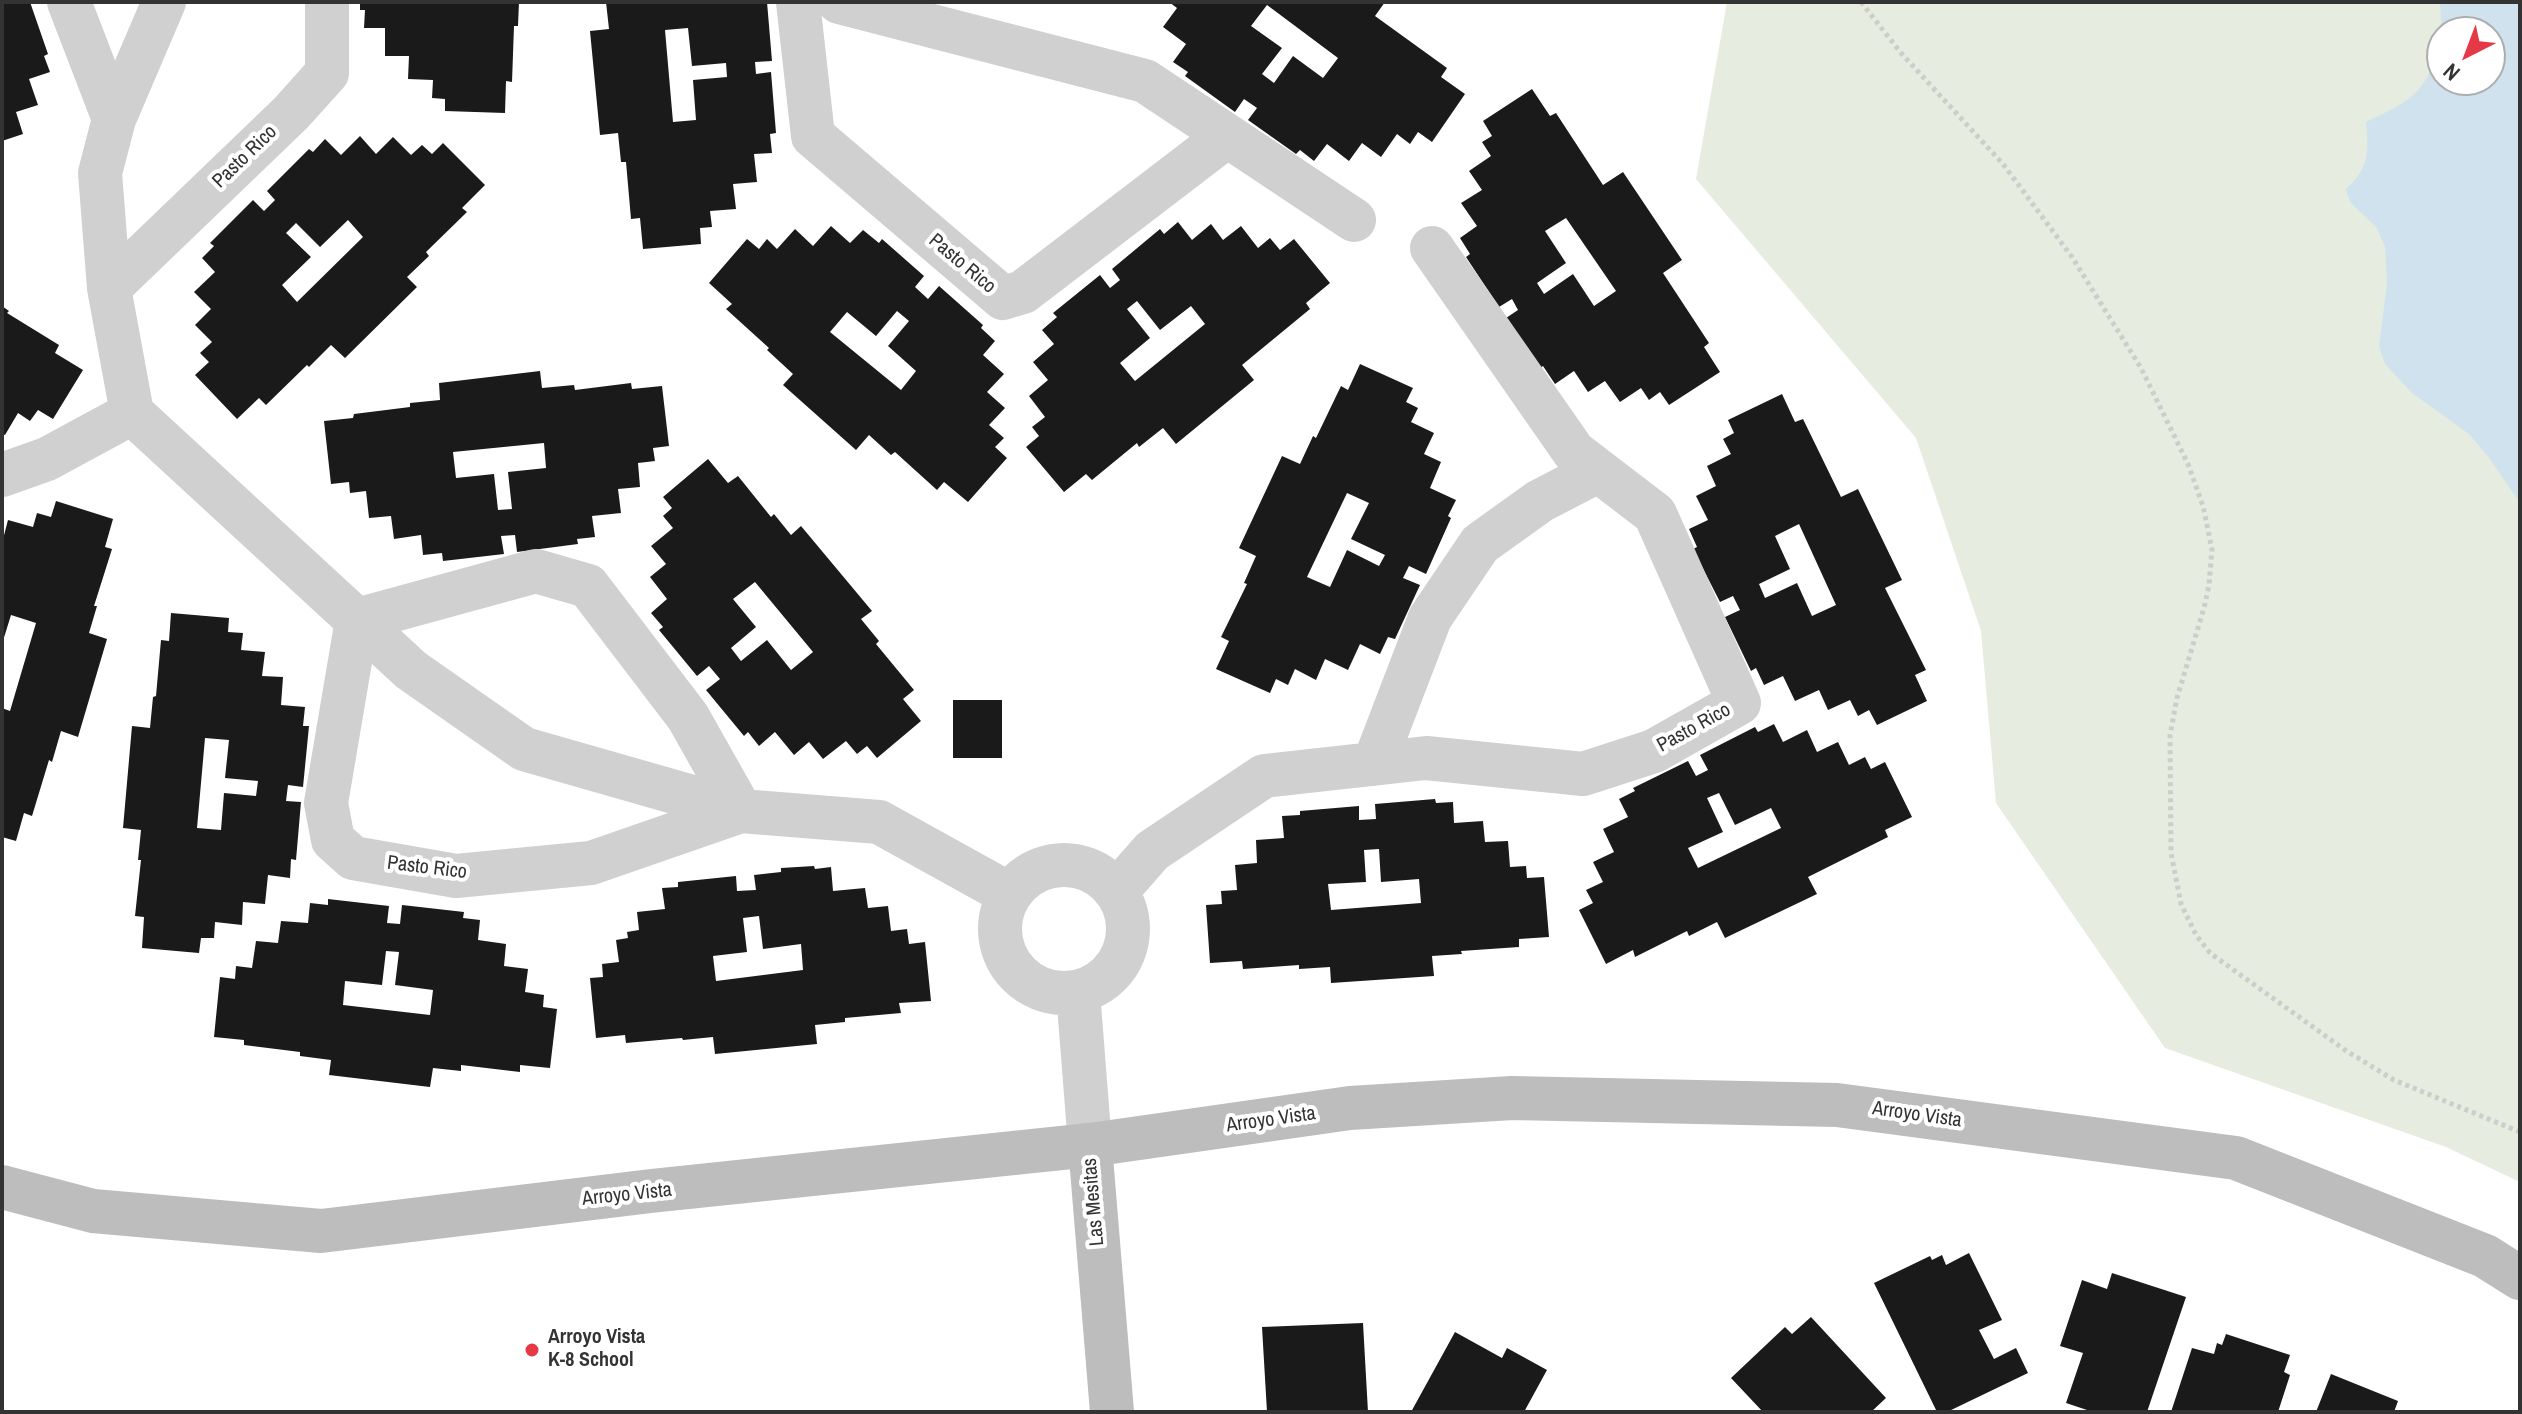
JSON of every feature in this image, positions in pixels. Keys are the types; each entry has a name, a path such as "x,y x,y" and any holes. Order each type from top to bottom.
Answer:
{"main road":[{"name":"Arroyo Vista","path":"2,1187 93,1211 321,1231 651,1191 1090,1145 1350,1108 1512,1098 1837,1105 2236,1158 2485,1256 2520,1278"},
{"name":"Las Mesitas","path":"1090,1145 1112,1412"}],"street":[{"path":"69,2 114,119"},
{"path":"2,475 47,459 132,413 109,288 100,173 114,119 164,2"},
{"name":"Pasto Rico","path":"109,288 291,113 327,73 327,2"},
{"name":"Pasto Rico","path":"798,2 813,136 1003,298 1023,292 1227,136"},
{"path":"839,2 1145,81 1354,220"},
{"name":"Pasto Rico","path":"1117,891 1152,851 1264,776 1426,758 1583,774 1654,751 1739,703 1655,514 1574,452 1432,248"},
{"name":"Pasto Rico","path":"132,413 411,670 524,749 741,811 879,822 1009,894"},
{"path":"1374,764 1430,618 1480,544 1540,501 1598,471"},
{"path":"357,620 536,571 588,586 688,717 741,811"},
{"name":"Pasto Rico","path":"357,620 326,803 333,840 353,858 456,876 591,863 741,811"},
{"path":"1050,864 1074,865 1098,874 1117,891 1127,914 1128,940 1119,964 1101,982 1078,992 1052,993 1029,983 1010,966 1000,943 1000,917 1009,894 1026,875 1050,864"},
{"name":"Las Mesitas","path":"1078,992 1090,1145"}],"path":[{"path":"1861,2 1910,64 2003,164 2072,257 2141,368 2188,464 2203,506 2212,549 2209,585 2177,698 2170,735 2171,853 2181,904 2196,935 2210,953 2345,1050 2394,1080 2520,1132"}],"shaded area":[{"path":"1727,2 2520,2 2520,1182 2446,1147 2165,1048 1996,803 1981,631 1916,438 1696,179"}],"water":[{"path":"2440,2 2520,2 2520,503 2469,434 2412,393 2385,364 2379,346 2387,284 2385,247 2377,228 2350,202 2346,189 2354,182 2366,159 2366,122 2409,99 2426,79 2426,96 2506,96 2506,16 2441,16"}],"building":[{"path":"2,2 30,2 48,54 44,56 50,72 29,79 38,105 16,112 23,134 2,141"},
{"path":"360,2 519,2 518,26 514,26 512,82 506,81 505,113 445,111 445,99 432,98 433,80 408,79 409,56 385,56 385,28 364,28 365,10 360,10"},
{"path":"606,2 767,2 772,61 755,62 756,74 771,72 776,133 770,134 772,153 754,154 757,182 733,184 736,209 710,211 712,227 700,228 701,244 643,249 640,218 631,219 626,162 621,162 618,133 600,135 590,31 609,29","holes":["688,28 692,66 726,63 727,77 693,80 696,120 673,122 665,30"]},
{"path":"1169,2 1385,2 1375,16 1447,68 1441,77 1465,94 1432,142 1418,132 1410,144 1397,134 1381,157 1362,143 1349,161 1327,144 1314,161 1300,150 1296,154 1248,120 1257,108 1244,99 1235,112 1185,76 1188,72 1173,62 1186,44 1163,27 1177,8","holes":["1267,5 1338,58 1323,78 1293,56 1274,83 1262,74 1282,48 1251,26"]},
{"path":"1532,89 1550,116 1556,113 1603,185 1623,172 1682,260 1663,273 1709,343 1704,347 1720,372 1669,405 1660,392 1649,400 1641,388 1620,402 1605,381 1588,392 1574,371 1555,384 1543,366 1540,368 1506,318 1518,310 1512,299 1499,307 1466,257 1470,254 1460,238 1477,226 1461,203 1482,190 1469,171 1491,156 1482,142 1492,136 1483,121","holes":["1566,218 1616,291 1594,306 1573,274 1544,294 1537,283 1566,263 1545,231"]},
{"path":"360,136 376,154 393,137 411,155 422,145 432,154 443,143 485,185 462,208 467,212 426,252 429,256 407,277 417,287 345,358 331,345 266,405 259,398 237,419 195,375 209,362 200,353 212,342 195,325 211,309 194,292 215,272 202,258 214,246 210,243 253,200 264,211 275,200 267,191 309,149 313,152 325,139 341,155","holes":["348,220 363,237 297,302 282,285 311,257 286,233 296,223 320,247"]},
{"path":"1178,222 1192,240 1211,224 1223,240 1241,226 1258,248 1270,238 1280,250 1294,239 1330,283 1306,303 1310,309 1242,365 1254,380 1176,444 1163,428 1139,447 1137,443 1092,480 1086,474 1064,492 1026,447 1039,436 1032,427 1045,417 1029,396 1048,380 1033,362 1054,344 1042,330 1057,317 1053,313 1100,275 1110,288 1120,280 1112,269 1160,229 1164,234","holes":["1137,301 1160,330 1191,306 1205,324 1135,381 1120,363 1150,338 1127,309"]},
{"path":"831,226 850,243 863,230 879,243 882,239 924,276 915,287 928,299 939,286 983,325 981,328 995,341 983,355 1004,374 987,392 1005,408 989,425 1004,438 995,447 1007,458 968,502 944,482 937,490 895,452 891,455 869,435 856,450 783,385 793,374 726,309 732,304 709,283 747,239 759,249 767,239 777,249 795,229 813,246","holes":["897,311 909,321 888,346 916,371 901,390 830,332 847,312 876,336"]},
{"path":"2,306 9,311 7,313 59,345 55,353 83,370 53,419 38,410 30,421 18,413 5,435 2,434"},
{"path":"1360,364 1413,388 1406,402 1418,408 1411,422 1434,433 1424,454 1441,462 1430,488 1456,500 1426,574 1409,566 1403,578 1420,585 1395,639 1388,637 1380,654 1360,644 1348,670 1325,659 1316,680 1295,669 1288,685 1276,679 1270,693 1216,669 1229,641 1221,637 1247,584 1244,583 1256,556 1239,548 1282,456 1300,464 1341,386 1348,390","holes":["1347,493 1369,503 1351,539 1385,555 1379,566 1347,550 1330,587 1307,577"]},
{"path":"540,371 542,388 574,385 575,390 631,383 632,389 662,386 669,446 653,448 655,461 638,463 640,487 618,489 621,513 592,516 595,537 577,539 578,544 517,552 515,535 501,536 504,554 443,561 442,553 423,555 421,535 394,539 391,516 369,518 366,491 350,493 349,482 331,484 324,421 440,400 439,383","holes":["544,443 546,468 508,472 512,509 498,510 494,474 456,478 453,452"]},
{"path":"1782,394 1795,422 1803,419 1841,497 1858,489 1902,580 1885,588 1926,670 1915,675 1927,701 1877,725 1869,710 1858,716 1850,700 1828,710 1819,690 1795,701 1783,676 1764,685 1756,668 1751,671 1725,617 1740,610 1733,596 1720,602 1693,549 1697,547 1689,529 1708,520 1696,496 1716,486 1707,466 1731,454 1723,439 1734,433 1728,420","holes":["1799,524 1836,605 1812,616 1797,583 1765,598 1759,584 1790,569 1775,536"]},
{"path":"708,459 728,483 738,476 771,517 774,514 791,535 801,526 872,611 861,619 879,641 876,644 914,690 903,699 921,721 877,758 867,746 857,754 846,741 823,759 809,742 794,755 775,732 759,746 748,732 744,736 706,690 720,679 709,666 697,676 659,630 663,627 651,613 667,599 650,577 666,564 651,546 673,528 663,516 672,508 663,497","holes":["755,582 813,652 791,670 767,640 741,661 731,648 756,627 733,599"]},
{"path":"56,501 113,519 105,547 112,549 89,633 107,639 78,737 61,731 32,816 24,813 16,841 2,837 2,708 10,711 36,623 11,615 2,644 2,543 8,520 33,527 37,513 51,517"},
{"path":"171,613 229,618 228,632 243,633 241,650 265,652 262,676 283,677 281,705 305,707 303,726 309,726 303,787 288,785 286,801 301,802 296,860 291,859 290,878 268,875 265,904 243,902 242,925 215,922 214,938 201,938 199,953 142,948 144,917 135,916 141,830 123,828 132,726 150,728 161,640 169,641","holes":["205,738 229,740 225,778 258,781 256,796 224,793 221,830 197,828"]},
{"path":"953,700 1002,700 1002,758 953,758"},
{"path":"1774,724 1783,742 1807,730 1817,752 1838,742 1849,765 1865,757 1871,769 1885,762 1912,817 1885,830 1888,837 1808,877 1817,894 1725,938 1717,922 1689,936 1687,931 1635,957 1633,950 1606,964 1579,910 1593,903 1586,890 1603,882 1593,862 1614,852 1603,829 1628,817 1619,799 1635,791 1633,788 1688,761 1696,776 1708,770 1700,755 1755,727 1758,732","holes":["1719,793 1735,825 1771,808 1781,828 1698,868 1688,848 1723,832 1707,798"]},
{"path":"1435,799 1436,803 1453,802 1454,823 1483,821 1485,842 1508,841 1510,867 1526,866 1527,878 1544,877 1549,937 1519,939 1519,947 1432,956 1434,976 1331,983 1330,967 1299,969 1299,965 1243,969 1242,961 1210,963 1206,905 1222,904 1221,891 1237,890 1235,865 1257,863 1256,840 1284,838 1282,816 1300,815 1300,811 1359,806 1359,820 1376,819 1375,804","holes":["1379,849 1381,882 1419,879 1421,903 1331,910 1328,884 1366,882 1364,850"]},
{"path":"831,867 833,891 865,888 868,908 888,906 891,931 907,929 909,944 925,942 931,1001 899,1003 901,1013 845,1018 845,1022 815,1025 817,1044 715,1054 713,1037 626,1043 625,1035 596,1038 590,978 603,977 602,964 619,962 616,940 628,938 627,932 639,930 637,912 665,909 662,888 678,887 678,882 736,876 737,891 756,890 754,875 781,872 781,868","holes":["759,916 763,949 801,944 803,970 716,981 713,956 747,952 743,918"]},
{"path":"328,899 389,906 387,923 400,924 402,905 464,912 463,918 480,920 478,940 506,944 504,966 528,969 525,992 544,995 543,1007 557,1009 550,1068 520,1065 520,1072 461,1065 461,1071 433,1068 430,1087 329,1075 331,1060 300,1056 300,1052 244,1045 244,1040 214,1037 220,977 235,979 236,966 252,968 256,941 278,943 281,921 308,923 310,903 328,905","holes":["386,951 399,952 395,985 433,990 430,1015 343,1005 345,981 382,985"]},
{"path":"1969,1253 2002,1320 1979,1330 1994,1359 2016,1348 2028,1373 1947,1412 1937,1412 1874,1283 1930,1256 1932,1260 1942,1255 1946,1265"},
{"path":"2112,1273 2186,1297 2147,1412 2093,1412 2066,1403 2083,1353 2060,1346 2082,1280 2107,1289"},
{"path":"1811,1317 1886,1398 1871,1412 1763,1412 1731,1378 1785,1327 1792,1334"},
{"path":"1363,1323 1368,1412 1267,1412 1262,1327"},
{"path":"1455,1332 1502,1358 1507,1348 1547,1370 1524,1412 1411,1412"},
{"path":"2226,1334 2290,1355 2284,1372 2290,1375 2278,1412 2171,1412 2192,1348 2214,1354 2217,1343 2222,1345"},
{"path":"2331,1374 2398,1401 2394,1412 2316,1412"}],"place":[{"name":"Arroyo Vista K-8 School","path":"532,1350"}]}
